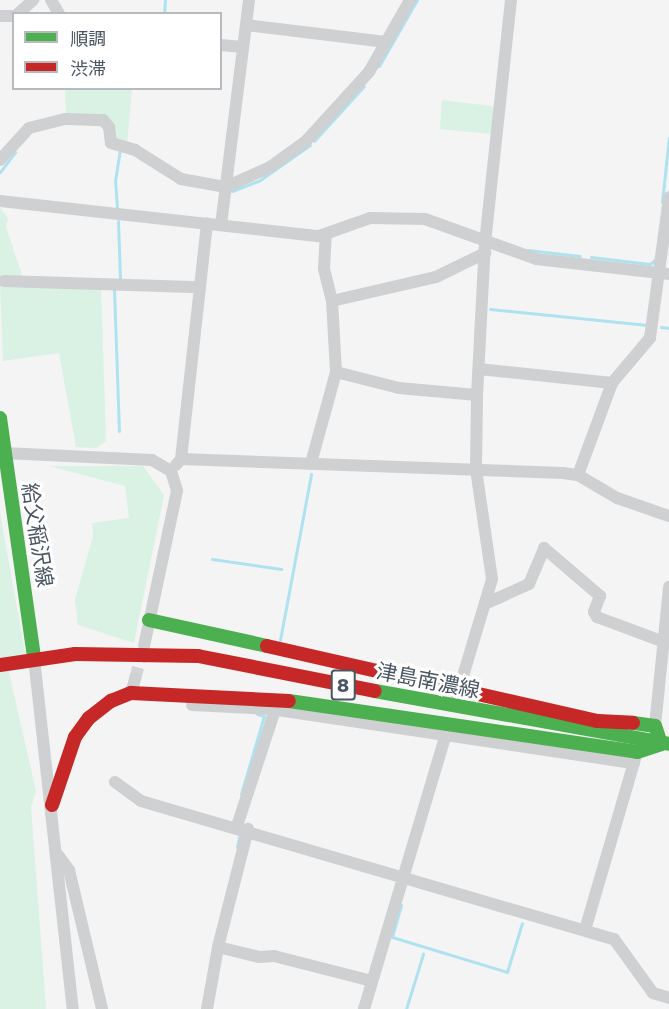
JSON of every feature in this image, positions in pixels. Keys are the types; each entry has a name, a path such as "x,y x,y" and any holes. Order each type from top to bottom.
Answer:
{"street":[{"path":"20,12 33,0"},
{"path":"221,225 249,0"},
{"path":"0,160 29,128 65,119 103,120 109,127 111,143 135,150 181,178 226,187 270,167 306,141 369,72 410,0"},
{"path":"458,693 487,603 492,579 476,469 477,395 485,248 511,0"},
{"path":"246,26 386,42"},
{"path":"222,45 243,48"},
{"path":"578,475 612,383 650,338 664,273 669,197"},
{"path":"0,201 319,236 370,218 425,219 485,248 536,260 664,273"},
{"path":"171,471 181,459 207,223"},
{"path":"311,463 336,372 332,301 324,269 326,234"},
{"path":"332,301 436,277 485,248"},
{"path":"3,281 200,287"},
{"path":"479,369 612,383"},
{"path":"336,372 399,388 477,395"},
{"name":"給父稲沢線","path":"0,418 34,658"},
{"path":"4,453 152,460 171,471 177,491 144,646"},
{"path":"181,459 476,469 578,475 618,498 669,516"},
{"path":"487,603 530,584 544,548 600,596 594,612 597,617 664,642"},
{"path":"52,805 75,737 88,718 111,701 131,693 449,726 635,758 665,744 655,726 669,587"},
{"path":"149,620 458,693 598,722 655,726"},
{"name":"津島南濃線","path":"0,665 34,658 123,653 198,656 473,711 665,744"},
{"path":"34,658 73,1009"},
{"path":"131,693 135,679"},
{"path":"192,705 273,706"},
{"path":"207,1009 242,828 273,706"},
{"path":"364,1009 449,726"},
{"path":"585,930 635,758"},
{"path":"114,782 141,801 242,828 585,930 618,942 653,993 669,998"},
{"path":"57,854 69,870 102,1009"},
{"path":"218,947 259,957 274,956 372,981"}],"green space":[{"path":"65,90 132,90 127,145 113,142 111,126 66,116"},
{"path":"442,100 491,106 495,109 492,134 440,129"},
{"path":"0,208 8,218 6,227 23,278 0,278"},
{"path":"0,284 101,285 106,441 96,448 76,447 59,353 3,361"},
{"path":"49,466 143,466 164,495 134,643 78,625 75,600 93,536 92,523 129,518 125,486"},
{"path":"0,513 27,663 8,668 36,791 31,807 46,1009 0,1009"}],"waterway":[{"path":"164,12 165,0"},
{"path":"379,66 417,0"},
{"path":"314,141 364,86"},
{"path":"662,202 669,137"},
{"path":"232,191 260,180 310,145"},
{"path":"117,208 115,181 120,150"},
{"path":"0,172 15,152"},
{"path":"118,221 120,279"},
{"path":"528,250 580,256"},
{"path":"591,257 650,264 656,259"},
{"path":"114,289 119,431"},
{"path":"490,309 647,325"},
{"path":"661,327 669,328"},
{"path":"280,640 311,474"},
{"path":"212,559 281,569"},
{"path":"241,794 264,716 257,714"},
{"path":"237,847 240,833"},
{"path":"401,905 392,937 507,972 522,923"},
{"path":"406,1009 423,954"}],"tunnel":[{"path":"135,679 143,650"}],"traffic: fast":[{"path":"0,418 34,658"},
{"path":"149,620 267,646"},
{"path":"375,691 669,744"},
{"path":"289,701 637,752 661,744 655,726 633,723"}],"traffic: jam":[{"path":"267,646 598,721 633,723"},
{"path":"0,665 75,654 198,656 375,691"},
{"path":"52,805 75,737 89,718 111,701 131,693 289,701"}]}
